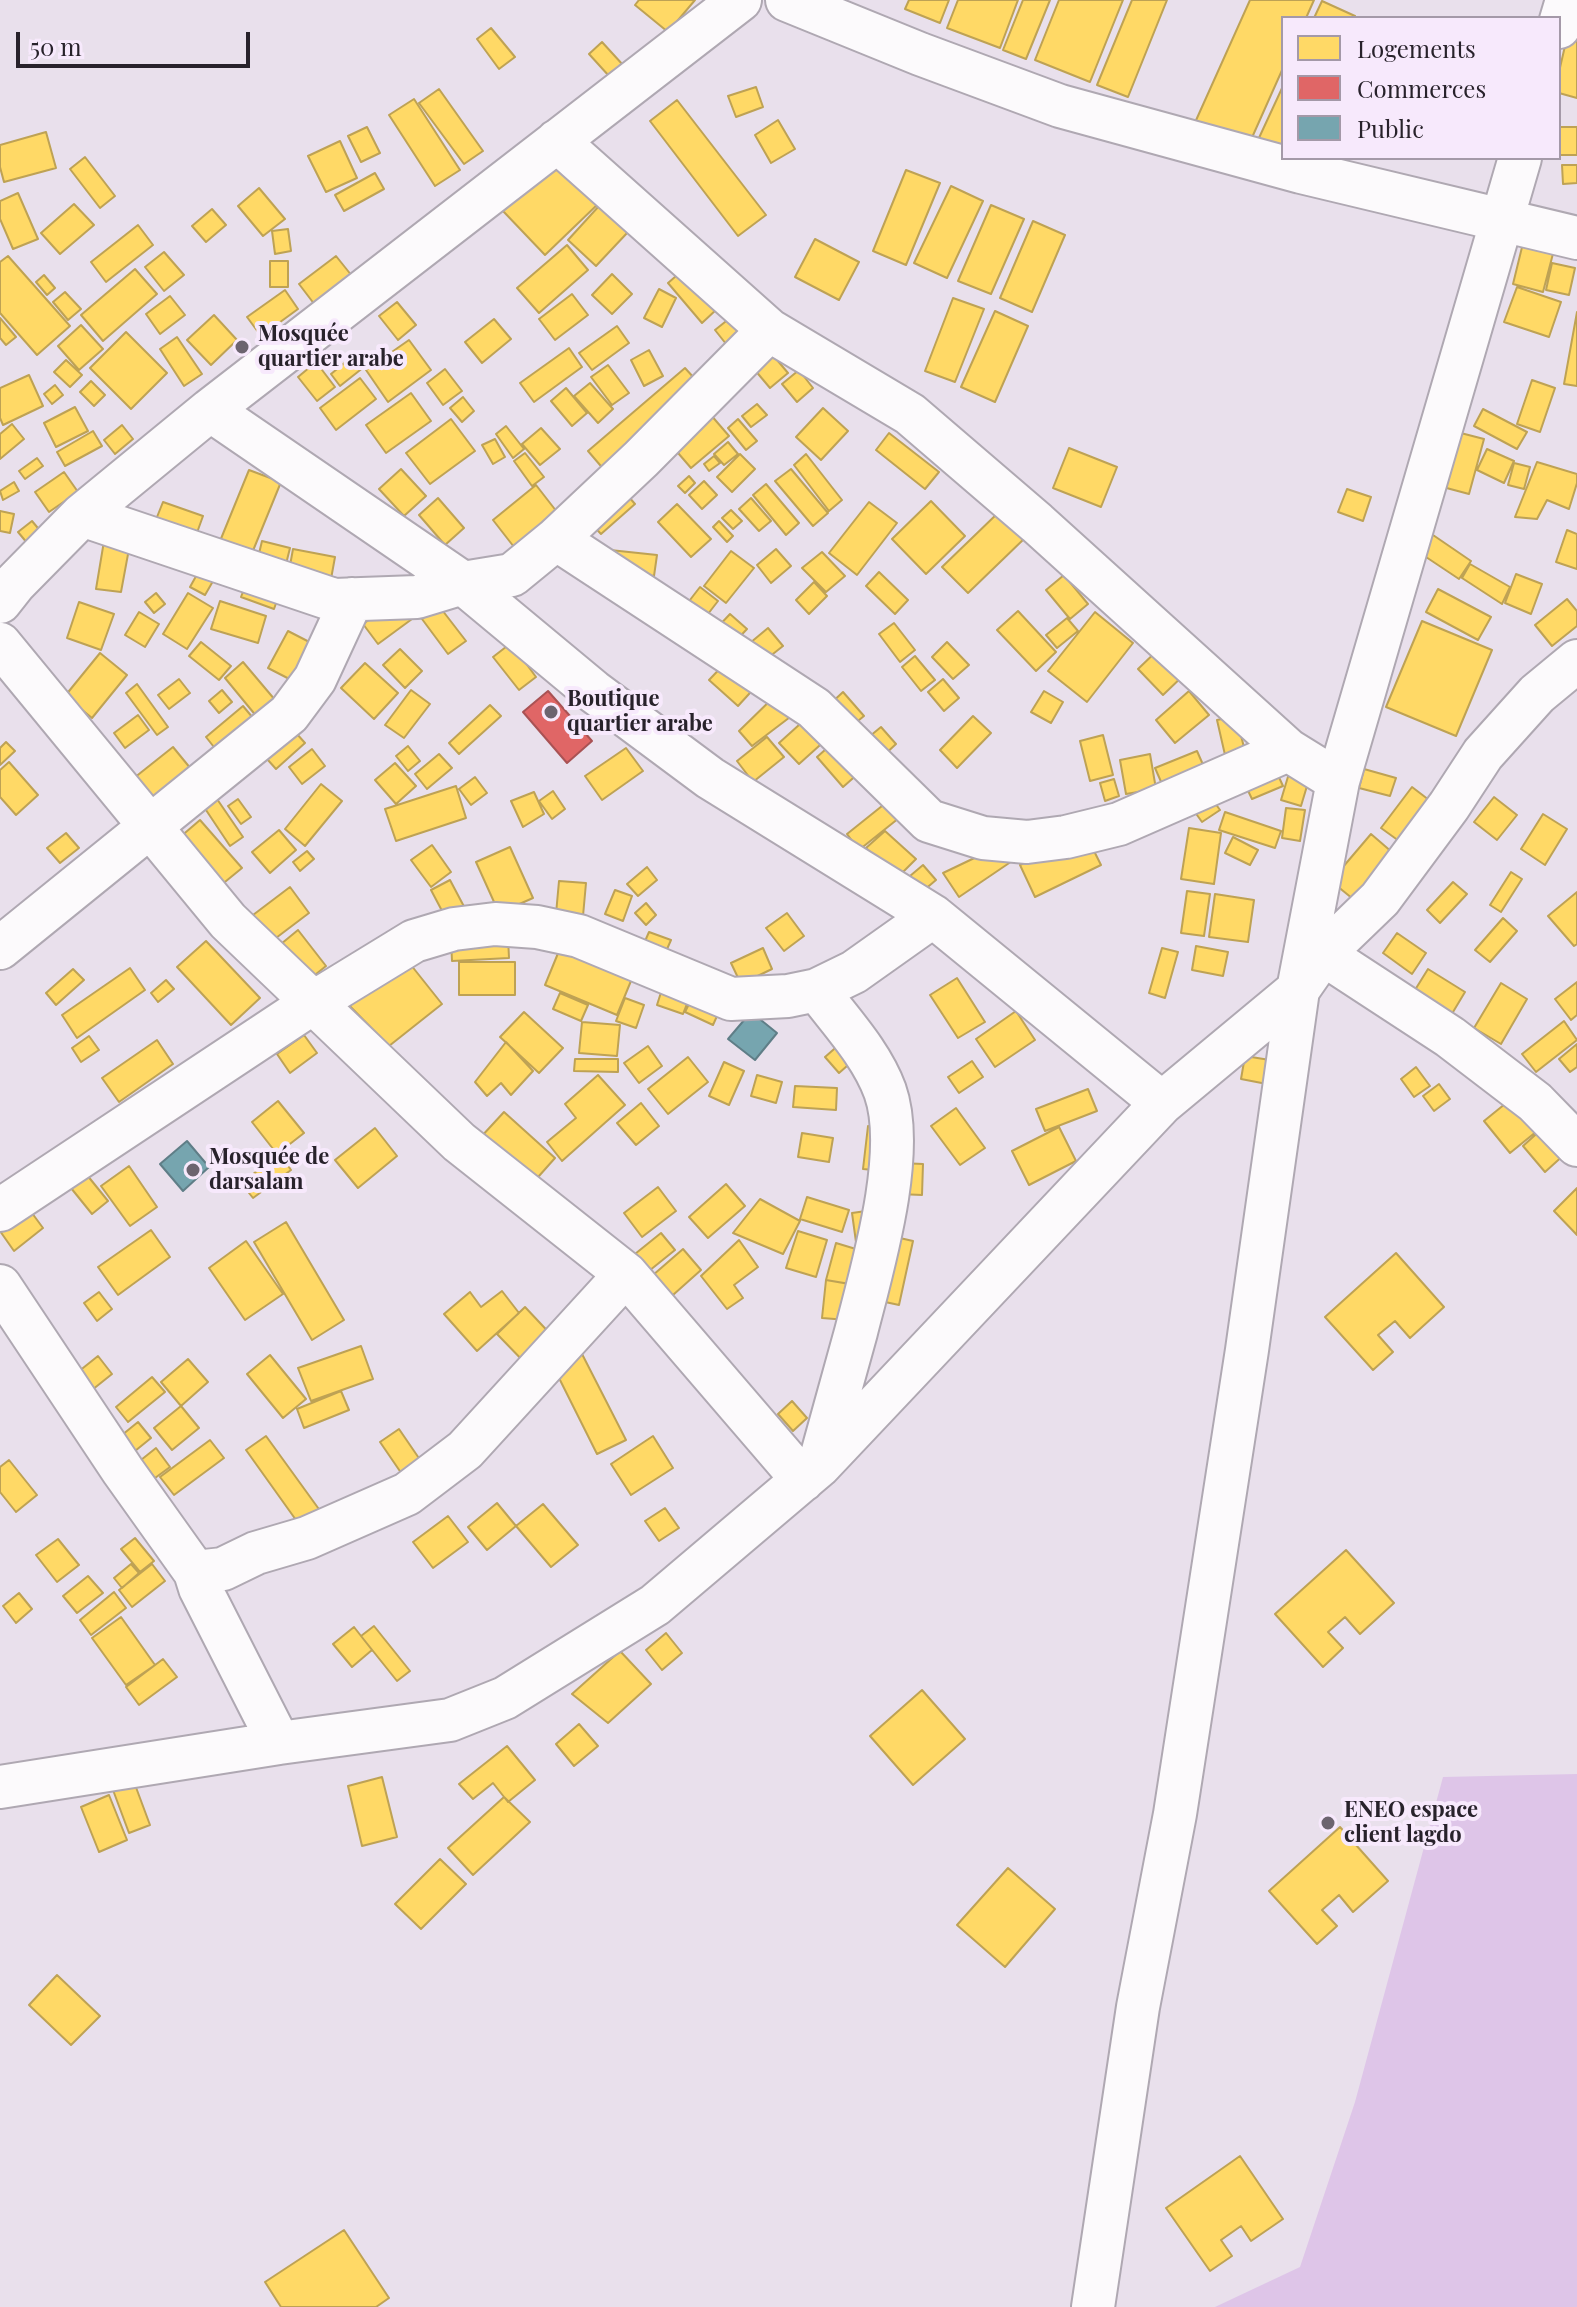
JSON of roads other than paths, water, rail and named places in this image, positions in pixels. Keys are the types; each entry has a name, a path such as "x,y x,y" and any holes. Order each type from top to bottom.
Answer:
{"street":[{"path":"0,602 82,515 210,410 740,0"},
{"path":"787,0 1060,106 1301,172 1577,238"},
{"path":"1561,20 1567,0"},
{"path":"557,141 769,330 910,414 1037,523 1288,750 1338,781"},
{"path":"1093,2307 1138,2007 1175,1814 1247,1350 1298,990 1338,781 1519,160"},
{"path":"82,515 334,600 417,597 463,583 512,575 556,539 769,330"},
{"path":"210,410 463,583 593,691 710,778 933,916 1162,1103"},
{"path":"556,539 814,708 929,821 983,838 1027,842 1066,837 1119,824 1288,750"},
{"path":"0,948 289,714 315,679 352,599"},
{"path":"0,644 228,921 311,1004 459,1142 626,1274 811,1473"},
{"path":"0,1787 279,1743 450,1720 505,1698 655,1605 811,1473 1162,1103 1298,990 1323,954 1380,899 1483,754 1537,694 1577,661"},
{"path":"0,1210 311,1004 414,941 454,929 495,924 537,927 579,936 731,999 788,996 817,990 854,972 933,916"},
{"path":"1323,954 1450,1037 1535,1102 1577,1145"},
{"path":"811,1473 879,1247 892,1136 886,1095 873,1063 817,990"},
{"path":"195,1572 223,1569 256,1553 307,1538 407,1494 465,1450 626,1274"},
{"path":"0,1286 123,1471 195,1572 200,1588 279,1743"}],"place":[{"name":"Mosquée quartier arabe","path":"242,347"},
{"name":"Boutique quartier arabe","path":"551,712"},
{"name":"Mosquée de darsalam","path":"193,1170"},
{"name":"ENEO espace client lagdo","path":"1328,1823"}]}
